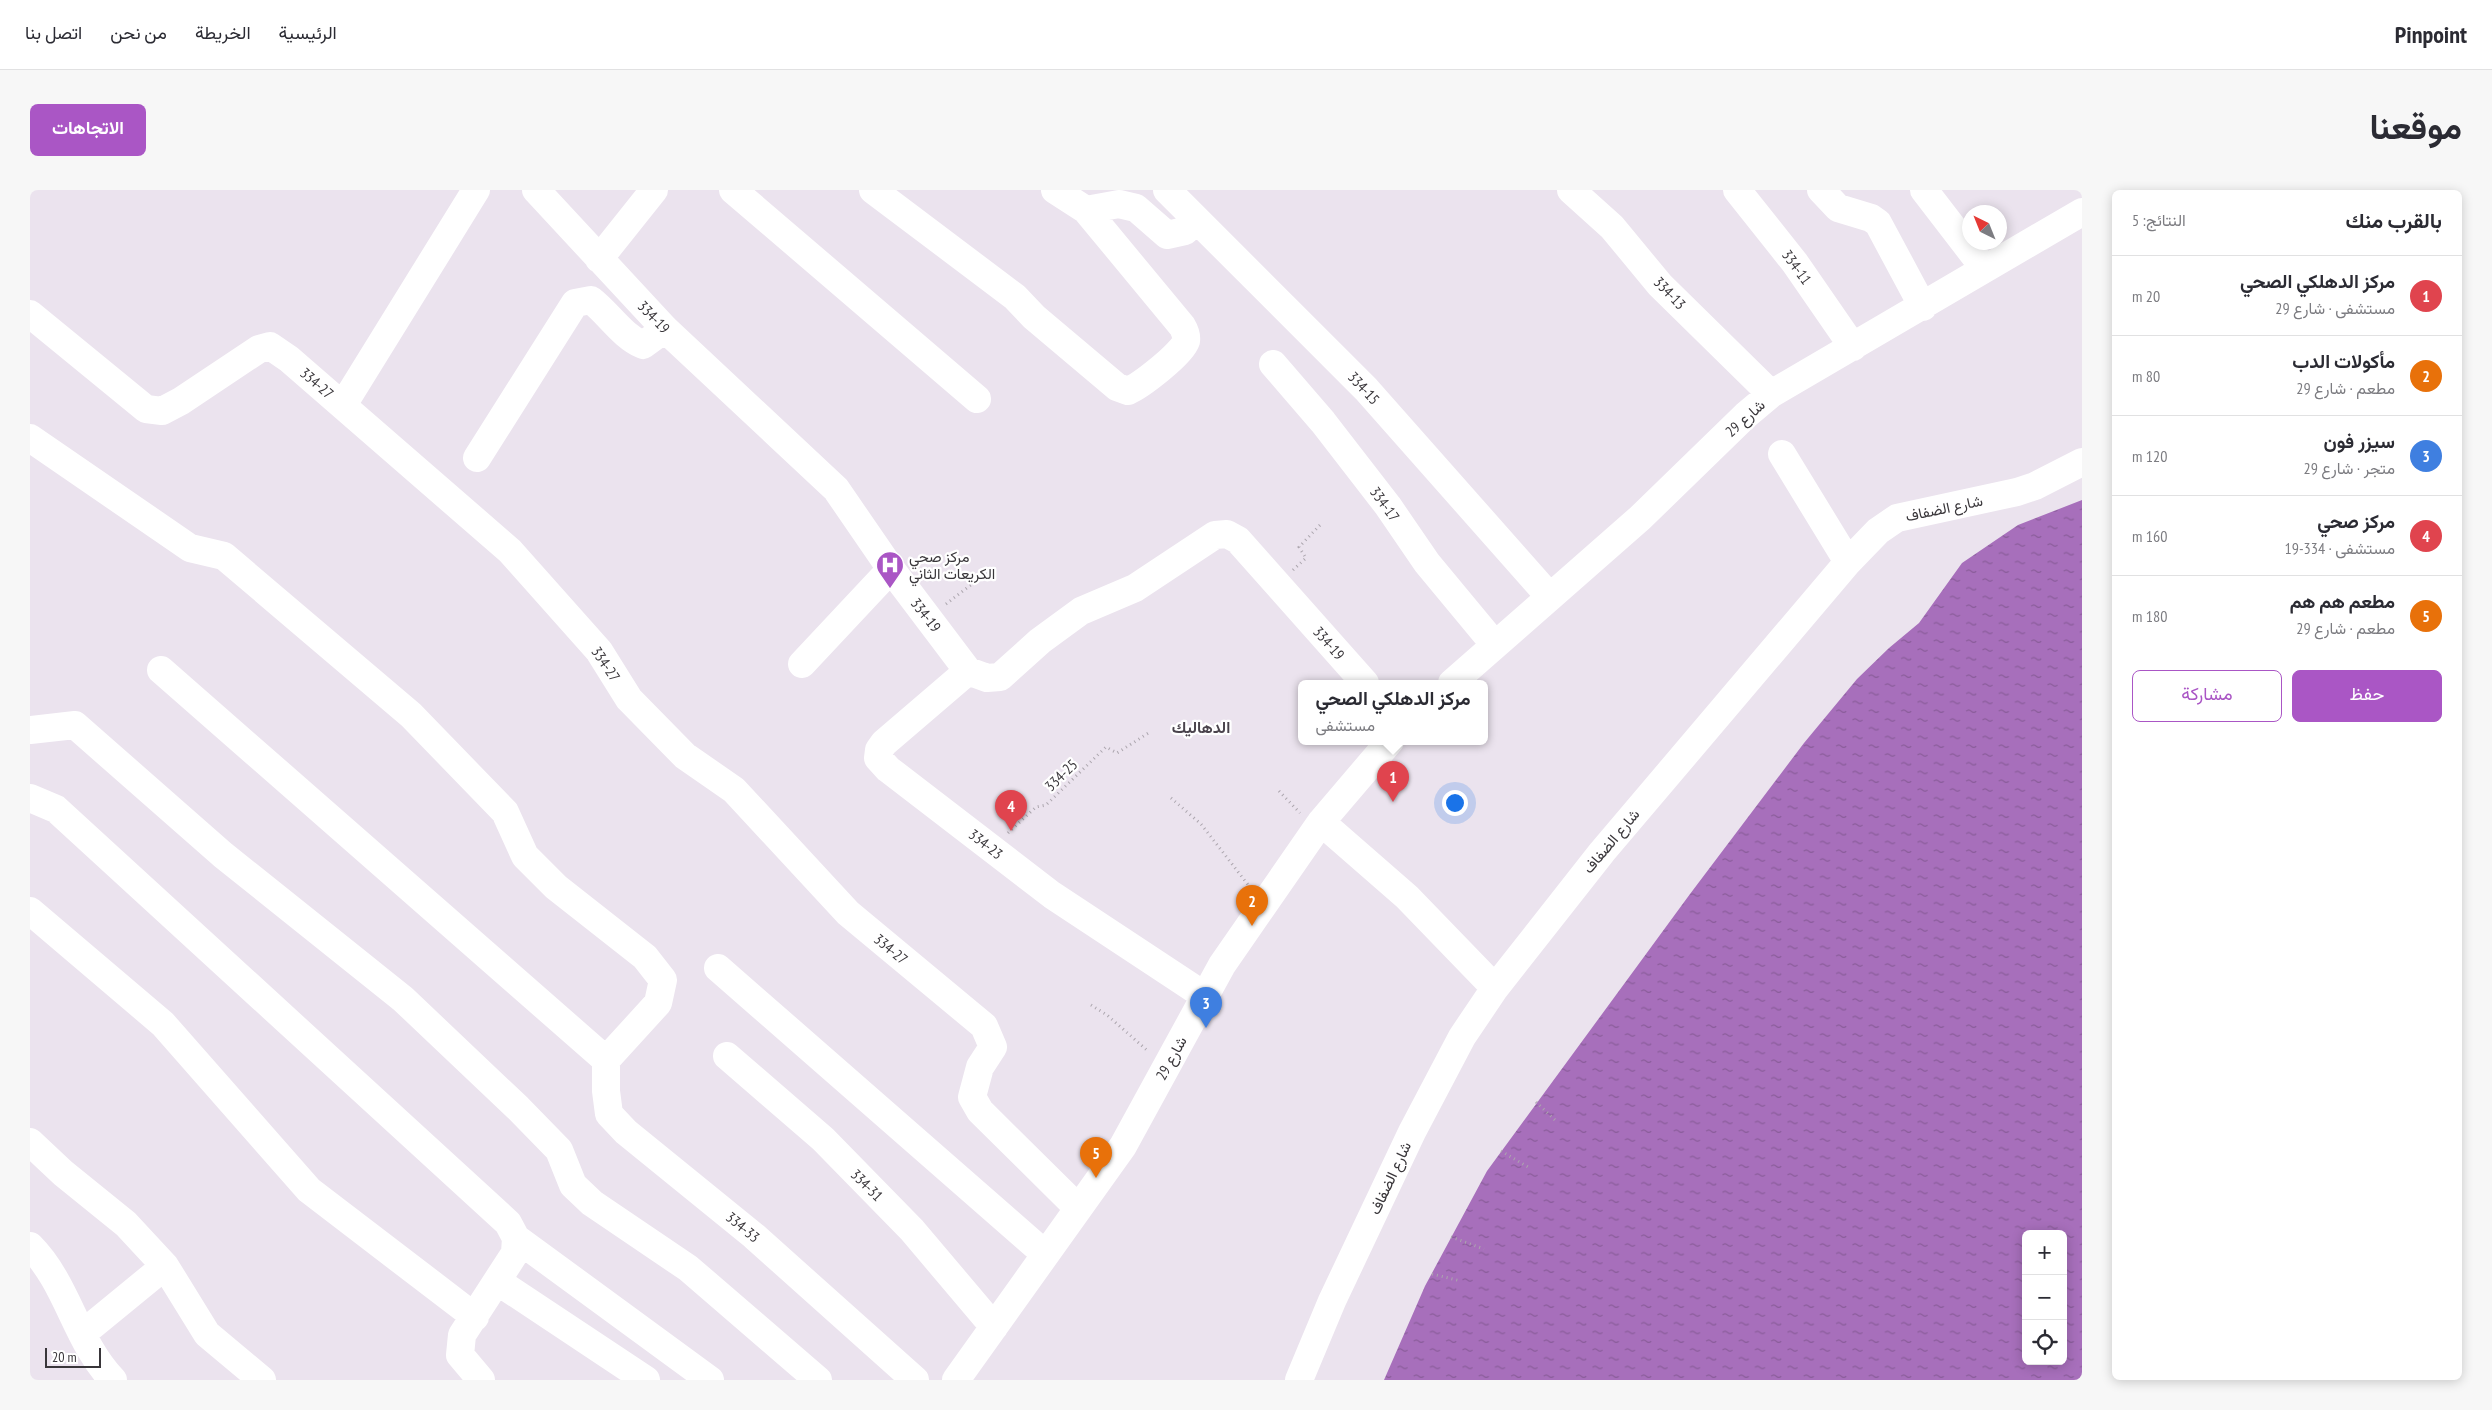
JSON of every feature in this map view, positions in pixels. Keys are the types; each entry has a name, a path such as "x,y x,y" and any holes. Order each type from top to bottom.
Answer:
{"street":[{"path":"343,405 476,190"},
{"name":"334-19","path":"536,190 665,329 836,489 891,569 968,671 987,678 1000,677 1040,641 1081,611 1135,588 1215,534 1227,534 1238,540 1279,584 1362,680"},
{"path":"599,259 654,190"},
{"path":"733,190 977,400"},
{"path":"873,190 1014,297 1034,317 1117,388 1128,391 1148,378 1180,349 1185,342 1186,335 1182,326 1086,210 1055,190"},
{"name":"334-15","path":"1167,190 1366,389 1550,597"},
{"name":"334-13","path":"1571,190 1612,227 1660,285 1771,394"},
{"name":"334-11","path":"1738,190 1795,263 1853,347"},
{"path":"1821,190 1838,208 1872,218 1878,223 1922,307"},
{"path":"1924,190 1984,268"},
{"path":"1086,210 1119,204 1136,208 1167,235 1185,231 1196,219"},
{"name":"شارع 29","path":"1455,680 1640,518 1746,415 1771,394 2082,212"},
{"path":"477,458 575,304 591,300 632,340 643,346 665,329"},
{"name":"334-27","path":"30,314 146,410 162,411 259,349 270,346 289,359 343,405 510,551 599,651 629,699 686,756 734,790 848,913 984,1026 992,1047 980,1067 972,1097 980,1111 1078,1208"},
{"name":"334-17","path":"1273,364 1323,422 1388,506 1426,563 1495,646"},
{"path":"30,438 190,548 224,556 411,715 505,812 525,856 556,888 645,956 663,980 658,1003 606,1060 161,670"},
{"path":"1782,454 1848,562"},
{"name":"شارع الضفاف","path":"1299,1380 1332,1301 1432,1091 1462,1037 1495,988 1602,852 1848,562 1878,531 1897,518 2017,492 2046,481 2082,462"},
{"path":"802,664 891,569"},
{"name":"334-23","path":"968,671 884,743 879,750 878,758 888,769 1052,895 1205,996"},
{"path":"30,730 75,725 223,856 403,998 559,1150 573,1185 592,1203 688,1268 818,1380"},
{"name":"شارع 29","path":"956,1380 1123,1146 1222,965 1318,826 1387,745"},
{"path":"30,798 56,809 508,1223 516,1238 710,1380"},
{"path":"1318,826 1407,897 1495,988"},
{"path":"30,911 163,1024 310,1190 475,1317"},
{"path":"718,968 1045,1254"},
{"name":"334-31","path":"727,1056 823,1139 912,1230 994,1327"},
{"name":"334-33","path":"606,1060 606,1091 609,1114 626,1132 754,1236 915,1380"},
{"path":"30,1142 126,1224 165,1266 207,1334 262,1380"},
{"path":"481,1380 460,1355 462,1335 514,1253 516,1238"},
{"path":"30,1246 43,1259 90,1352 113,1380"},
{"path":"82,1334 165,1266"},
{"path":"497,1281 646,1380"}],"path":[{"path":"1279,584 1306,558 1299,547 1321,524"},
{"path":"928,618 989,571"},
{"name":"334-25","path":"991,848 1036,807 1046,806 1106,747 1117,753 1150,732"},
{"path":"1279,791 1318,826"},
{"path":"1171,798 1201,824 1240,876 1264,904"},
{"path":"1091,1005 1120,1026 1166,1068"},
{"path":"1536,1102 1555,1120"},
{"path":"1501,1151 1528,1167"},
{"path":"1451,1237 1484,1249"},
{"path":"1432,1274 1461,1281"}],"water":[{"path":"2082,500 2082,1380 1384,1380 1425,1286 1487,1171 1690,894 1804,743 1857,679 1889,648 1919,623 1962,563 2018,525"}],"place":[{"name":"مركز صحي الكريعات الثاني","path":"890,589"},
{"name":"مركز الدهلكي الصحي","path":"1393,802"},
{"name":"مركز صحي","path":"1011,831"},
{"name":"مأكولات الدب","path":"1252,926"},
{"name":"سيزر فون","path":"1206,1028"},
{"name":"مطعم هم هم","path":"1096,1178"}],"district":[{"name":"الدهاليك","path":"1201,727"}]}
